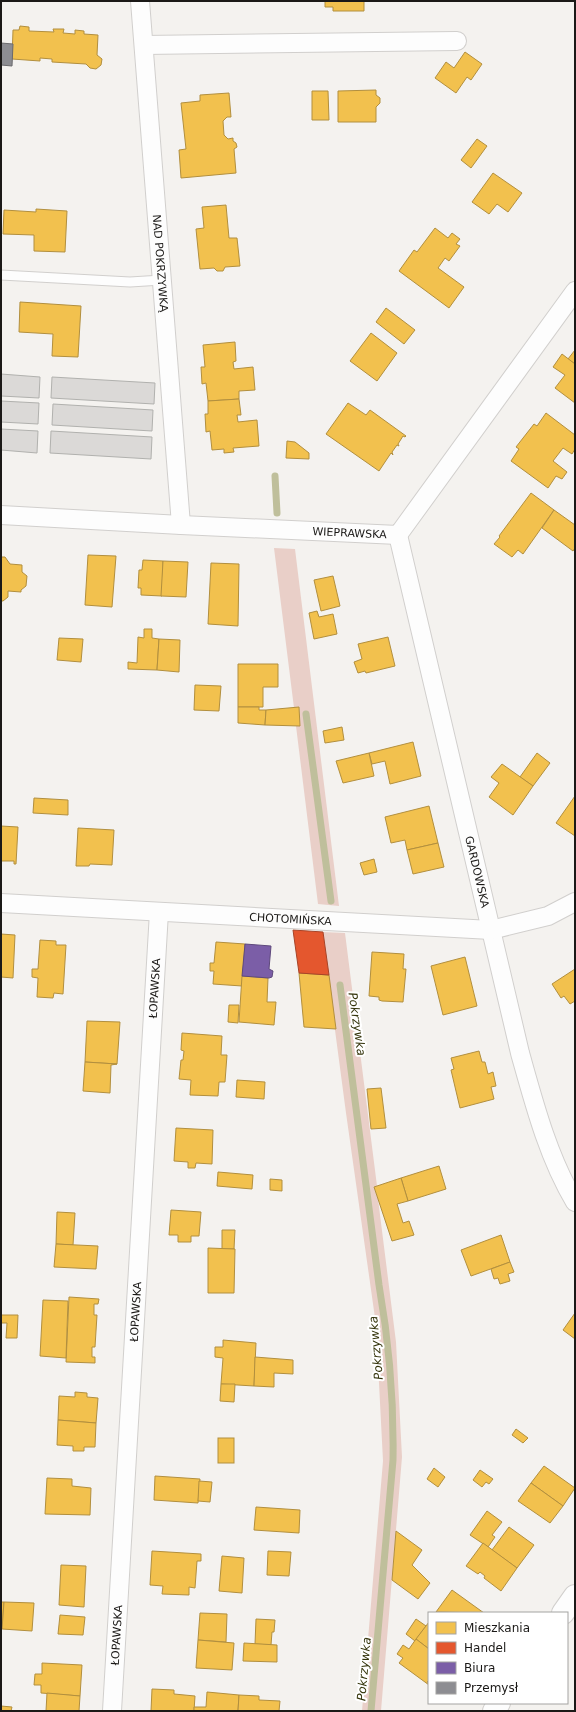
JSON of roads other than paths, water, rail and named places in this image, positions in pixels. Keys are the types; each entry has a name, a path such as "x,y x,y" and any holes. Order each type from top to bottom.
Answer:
{"street":[{"name":"NAD POKRZYWKĄ","path":"140,1 180,525"},
{"path":"144,44 457,41"},
{"name":"WIEPRAWSKA","path":"1,515 398,535 575,291"},
{"name":"GARDOWSKA","path":"398,535 520,1053 535,1107 565,1186 575,1202"},
{"name":"CHOTOMIŃSKA","path":"1,903 491,930 548,916 575,902"},
{"name":"ŁOPAWSKA","path":"112,1711 159,912"},
{"path":"564,1612 575,1596"}],"lane":[{"path":"1,275 130,282 162,280"}],"waterway":[{"name":"Pokrzywka","path":"275,476 277,513"},
{"name":"Pokrzywka","path":"306,714 331,901"},
{"name":"Pokrzywka","path":"340,985 379,1285 386,1328 393,1416 393,1460 371,1711"}]}
